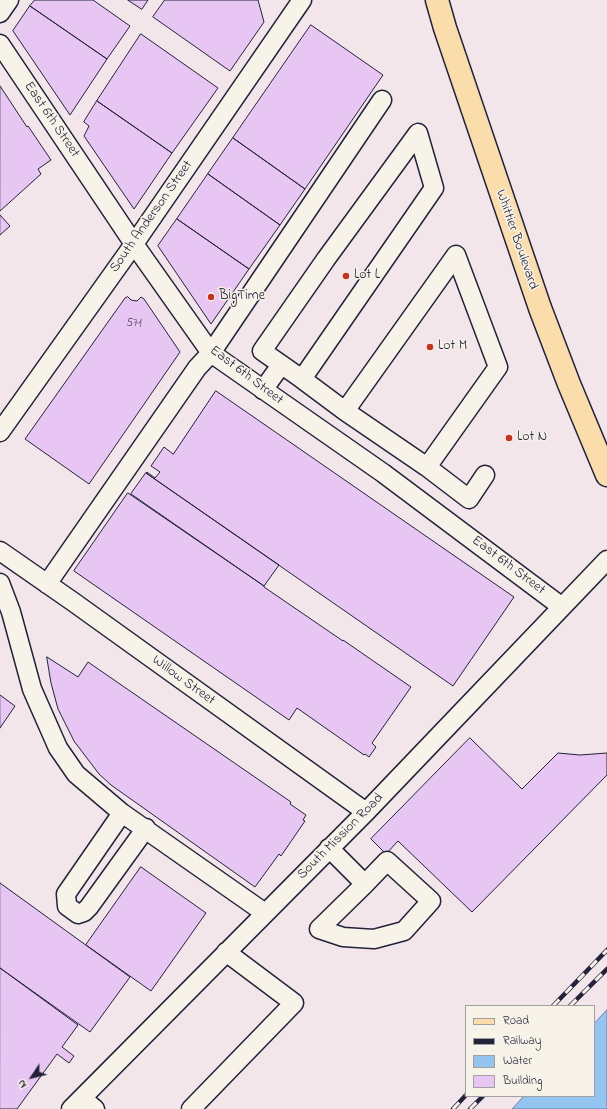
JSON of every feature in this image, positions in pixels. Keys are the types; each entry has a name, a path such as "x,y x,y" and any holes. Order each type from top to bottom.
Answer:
{"main road":[{"name":"Whittier Boulevard","path":"437,0 450,43 540,308 569,384 607,475"}],"street":[{"path":"0,13 9,0"},
{"name":"South Anderson Street","path":"0,432 134,244 302,0"},
{"name":"East 6th Street","path":"0,44 134,244 211,353 397,483 562,607"},
{"path":"47,584 197,368 211,353 382,100"},
{"path":"302,379 434,188 418,133 326,259 262,351 469,499 485,475"},
{"path":"345,411 456,255 498,367 420,463 397,483"},
{"path":"263,390 281,365"},
{"name":"Willow Street","path":"0,551 366,812"},
{"name":"South Mission Road","path":"83,1105 226,952 366,812 607,560"},
{"path":"0,583 11,612 32,690 58,748 76,774 122,813 146,828 265,913"},
{"path":"122,813 66,894 67,906 78,914 84,912 88,907 146,828"},
{"path":"330,848 365,884"},
{"path":"387,861 431,901 404,931 374,939 343,938 318,929 365,884 387,861"},
{"path":"191,1109 294,1003 226,952"}],"water":[{"path":"607,1010 607,1109 512,1109 523,1097 595,1097 595,1023"}],"building":[{"path":"35,0 93,0 130,26 107,59 30,6"},
{"path":"128,0 148,0 142,9"},
{"path":"165,0 258,0 264,22 230,71 153,17"},
{"path":"30,6 107,59 70,115 13,31"},
{"path":"311,25 383,75 305,189 233,138"},
{"path":"141,34 218,88 172,153 97,101"},
{"path":"0,86 51,160 38,169 41,174 0,211"},
{"path":"97,101 172,153 134,209 84,136 89,126 84,122"},
{"path":"233,138 305,189 280,225 208,174"},
{"path":"208,174 280,225 249,269 177,219"},
{"path":"0,215 10,226 0,235"},
{"name":"BigTime","path":"177,219 249,269 211,324 158,246"},
{"path":"128,297 131,300 137,301 141,297 144,299 180,352 89,484 25,439 125,298"},
{"path":"216,391 514,597 453,686 146,473 147,472 155,478 160,472 151,466 164,447 173,454"},
{"path":"146,473 279,565 264,586 131,494"},
{"path":"128,493 411,687 372,743 376,747 369,757 297,708 289,720 74,571"},
{"path":"47,657 78,677 88,662 291,802 290,804 306,815 303,820 305,821 281,856 279,854 255,887 111,785 99,774 74,741 58,709 51,683"},
{"path":"0,695 15,706 0,728"},
{"path":"470,738 522,789 558,753 580,755 607,753 607,775 472,912 398,841 386,854 371,839"},
{"path":"141,867 206,913 151,991 86,945"},
{"path":"0,883 130,977 90,1032 0,968"},
{"path":"0,968 78,1025 62,1047 74,1056 69,1063 57,1054 17,1109 0,1109"}],"railway":[{"path":"554,1005 607,950"},
{"path":"571,1005 607,969"},
{"path":"453,1109 465,1096"},
{"path":"470,1109 482,1097"}],"place":[{"name":"Lot L","path":"346,276"},
{"name":"BigTime","path":"211,297"},
{"name":"Lot M","path":"430,347"},
{"name":"Lot N","path":"509,438"}]}
